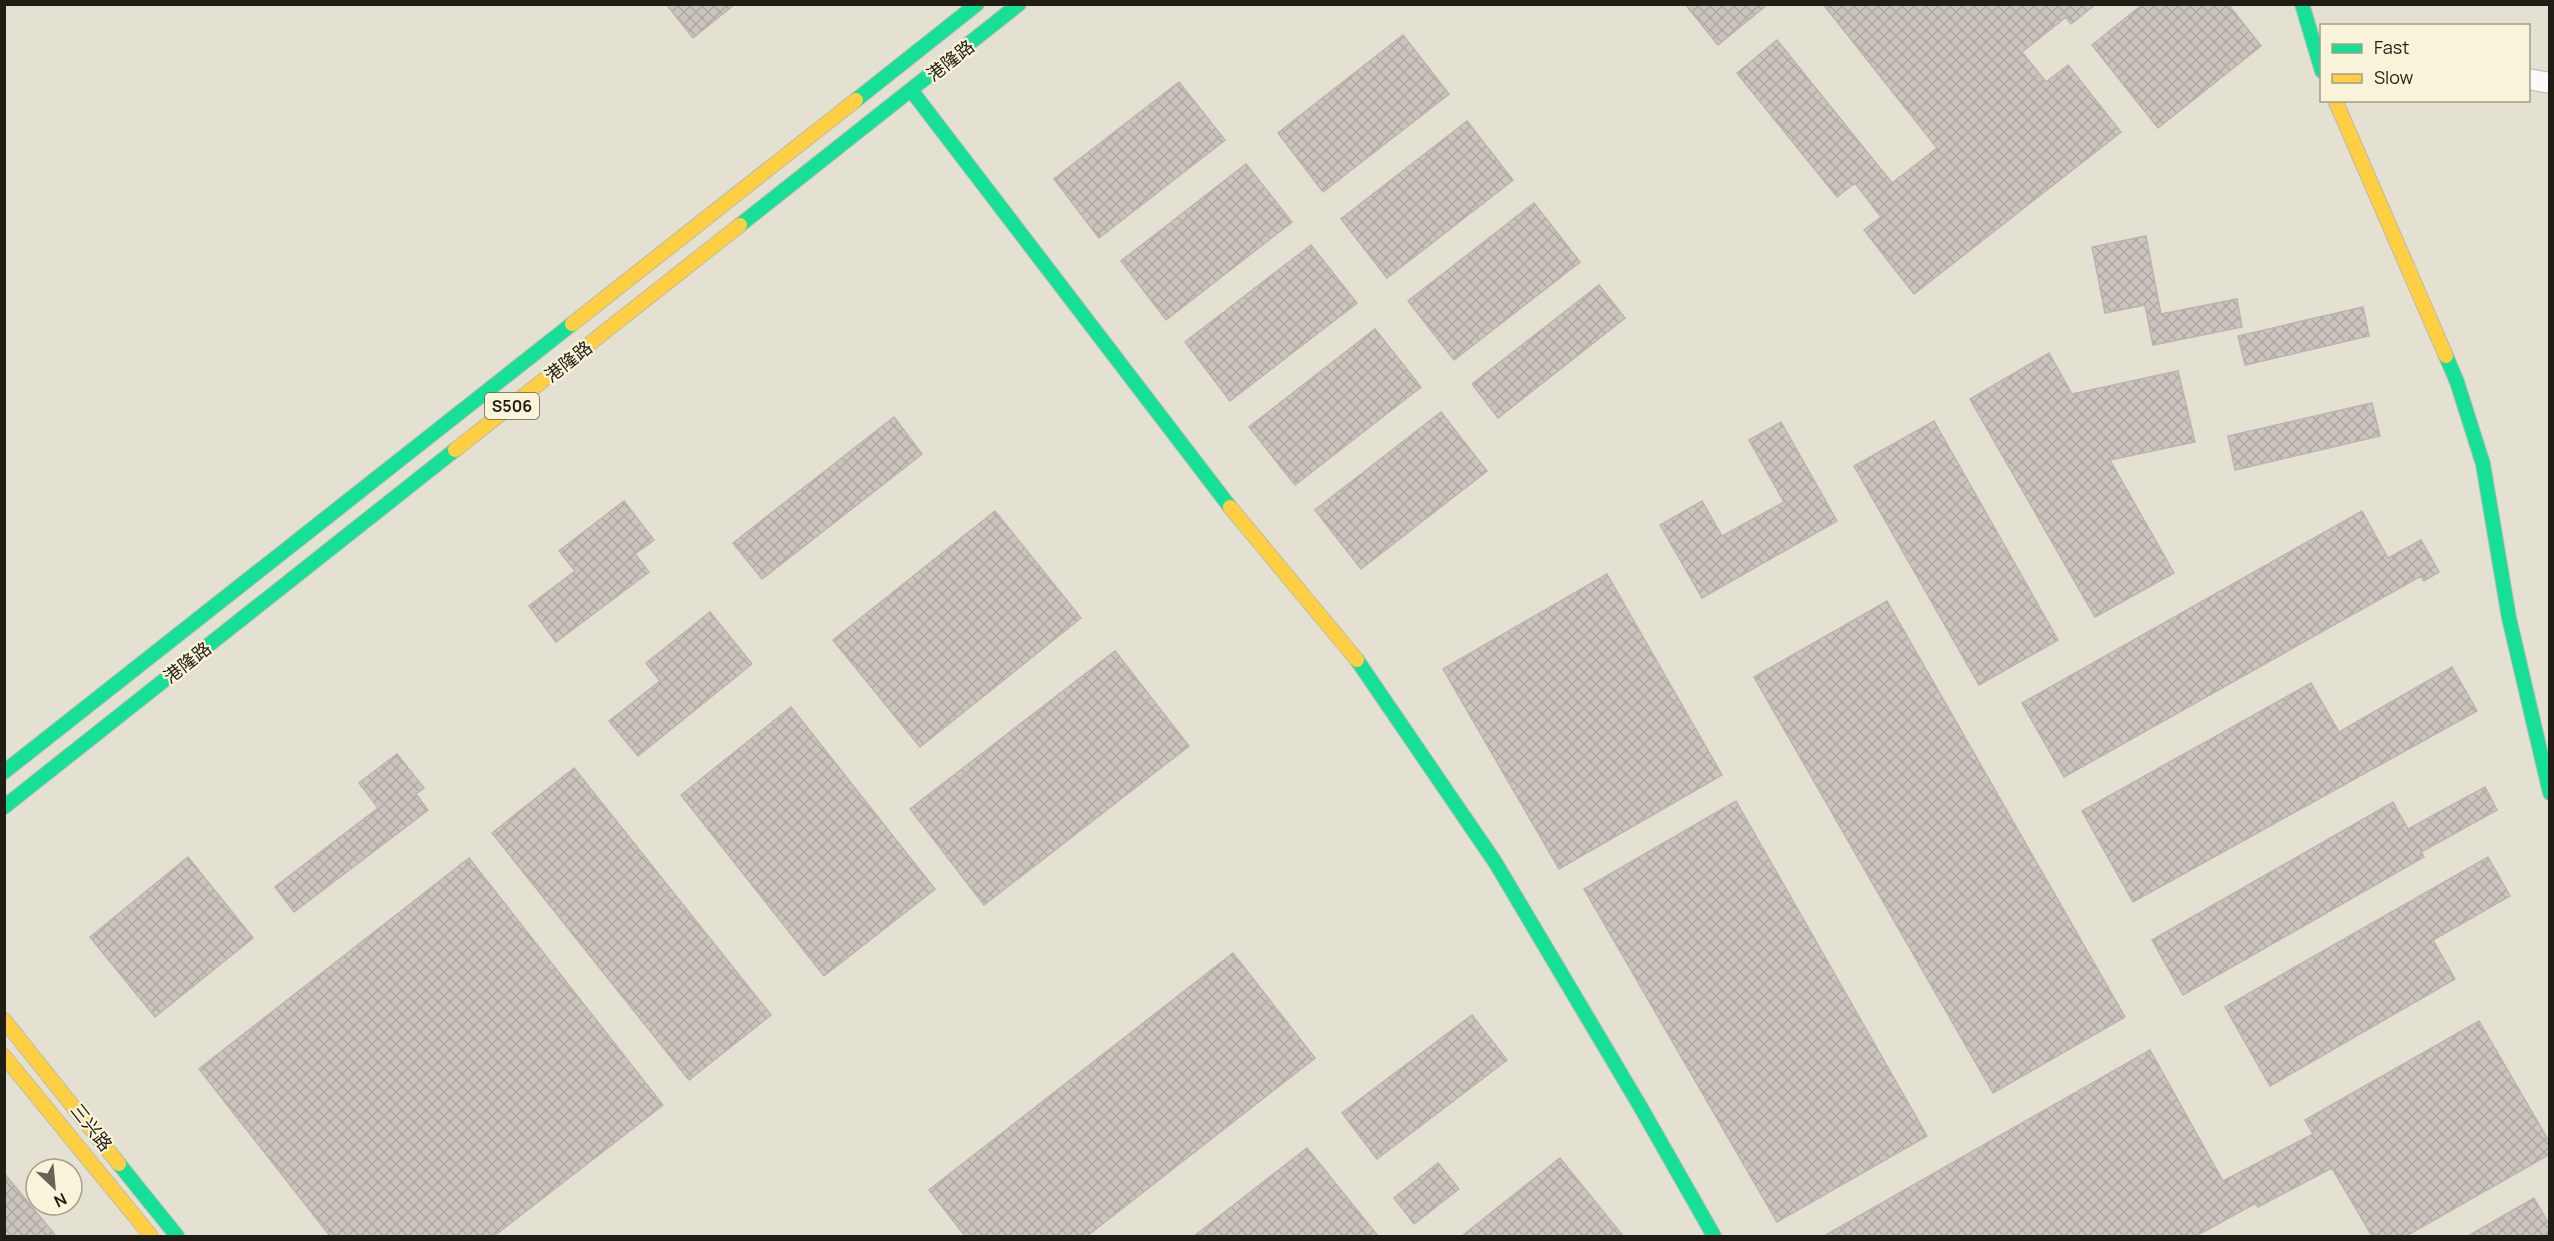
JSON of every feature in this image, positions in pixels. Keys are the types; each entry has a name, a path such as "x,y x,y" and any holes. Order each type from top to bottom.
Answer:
{"street":[{"name":"港隆路","path":"4,772 977,4"},
{"name":"港隆路","path":"4,807 1019,4"},
{"path":"2307,6 2320,64"},
{"path":"2530,79 2550,83"},
{"path":"911,90 1225,501 1361,665 1495,862 1640,1106 1714,1236"},
{"path":"2336,102 2457,382 2480,454 2509,618 2550,793"},
{"name":"三兴路","path":"4,1020 177,1236"},
{"name":"三兴路","path":"4,1056 151,1236"}],"building":[{"path":"666,4 735,4 693,38"},
{"path":"1685,4 1768,4 1718,45"},
{"path":"1823,4 2096,4 2071,24 2066,17 2022,52 2046,82 2068,65 2121,132 1914,294 1864,230 1881,217 1855,183 1837,197 1737,73 1777,40 1892,183 1937,148"},
{"path":"2143,4 2228,4 2261,46 2158,128 2092,45"},
{"path":"1403,35 1449,94 1323,192 1278,133"},
{"path":"1179,82 1225,140 1099,238 1054,179"},
{"path":"1467,121 1513,180 1387,278 1341,219"},
{"path":"1246,164 1292,222 1166,320 1121,261"},
{"path":"1534,203 1580,262 1454,360 1408,301"},
{"path":"2146,236 2161,314 2237,299 2242,327 2153,345 2145,305 2105,313 2092,247"},
{"path":"1311,245 1357,303 1230,401 1185,342"},
{"path":"1599,285 1625,318 1498,418 1472,384"},
{"path":"2363,307 2369,336 2245,365 2238,336"},
{"path":"1375,329 1421,387 1295,485 1249,427"},
{"path":"2049,353 2072,394 2178,371 2195,442 2110,460 2174,573 2095,617 1970,399"},
{"path":"2372,403 2380,436 2235,470 2228,436"},
{"path":"1441,412 1487,471 1361,569 1315,510"},
{"path":"894,417 922,454 762,579 733,543"},
{"path":"1934,421 2058,640 1979,685 1854,466"},
{"path":"1781,422 1837,521 1702,598 1660,525 1702,501 1722,536 1784,502 1749,440"},
{"path":"624,501 654,540 635,554 649,572 556,642 529,606 575,571 559,551"},
{"path":"995,511 1081,618 920,747 833,640"},
{"path":"2362,511 2388,558 2421,540 2439,572 2424,581 2421,576 2064,777 2022,703"},
{"path":"1607,574 1722,775 1559,869 1443,669"},
{"path":"1887,601 2125,1017 1993,1093 1754,677"},
{"path":"710,612 752,664 638,756 609,721 660,681 646,663"},
{"path":"1115,651 1189,746 984,905 910,809"},
{"path":"2452,667 2477,711 2133,902 2082,811 2311,683 2339,732"},
{"path":"791,707 935,889 824,976 681,795"},
{"path":"397,754 424,788 416,794 428,810 294,912 275,887 378,808 359,783"},
{"path":"574,768 771,1015 689,1080 492,833"},
{"path":"2485,787 2497,810 2421,852 2424,857 2183,995 2152,940 2393,802 2408,829"},
{"path":"1736,801 1927,1136 1777,1222 1584,889"},
{"path":"188,857 253,938 155,1017 90,937"},
{"path":"2488,857 2510,896 2433,940 2455,979 2270,1086 2225,1007"},
{"path":"469,858 663,1105 494,1236 330,1236 199,1069"},
{"path":"1233,953 1315,1058 1087,1236 965,1236 929,1190"},
{"path":"1472,1015 1507,1060 1377,1159 1342,1113"},
{"path":"2479,1021 2550,1143 2550,1154 2406,1236 2372,1236 2332,1168 2258,1207 2256,1203 2196,1236 1824,1236 2150,1050 2223,1181 2313,1134 2305,1120"},
{"path":"1307,1148 1378,1236 1194,1236"},
{"path":"1560,1158 1623,1236 1462,1236"},
{"path":"1438,1163 1459,1189 1414,1224 1394,1198"},
{"path":"4,1173 24,1197 24,1217 40,1217 56,1236 4,1236"},
{"path":"2534,1198 2550,1226 2550,1236 2468,1236"}],"traffic: fast":[{"path":"856,100 977,4"},
{"path":"740,225 1019,4"},
{"path":"2302,4 2320,64"},
{"path":"911,90 1230,507"},
{"path":"4,772 572,324"},
{"path":"2446,356 2457,382 2483,464 2509,618 2550,793"},
{"path":"4,807 455,450"},
{"path":"1357,660 1495,862 1640,1106 1714,1236"},
{"path":"119,1164 177,1236"}],"traffic: slow":[{"path":"572,324 856,100"},
{"path":"2336,102 2446,356"},
{"path":"455,450 740,225"},
{"path":"1230,507 1357,660"},
{"path":"4,1020 119,1164"},
{"path":"4,1056 151,1236"}]}
